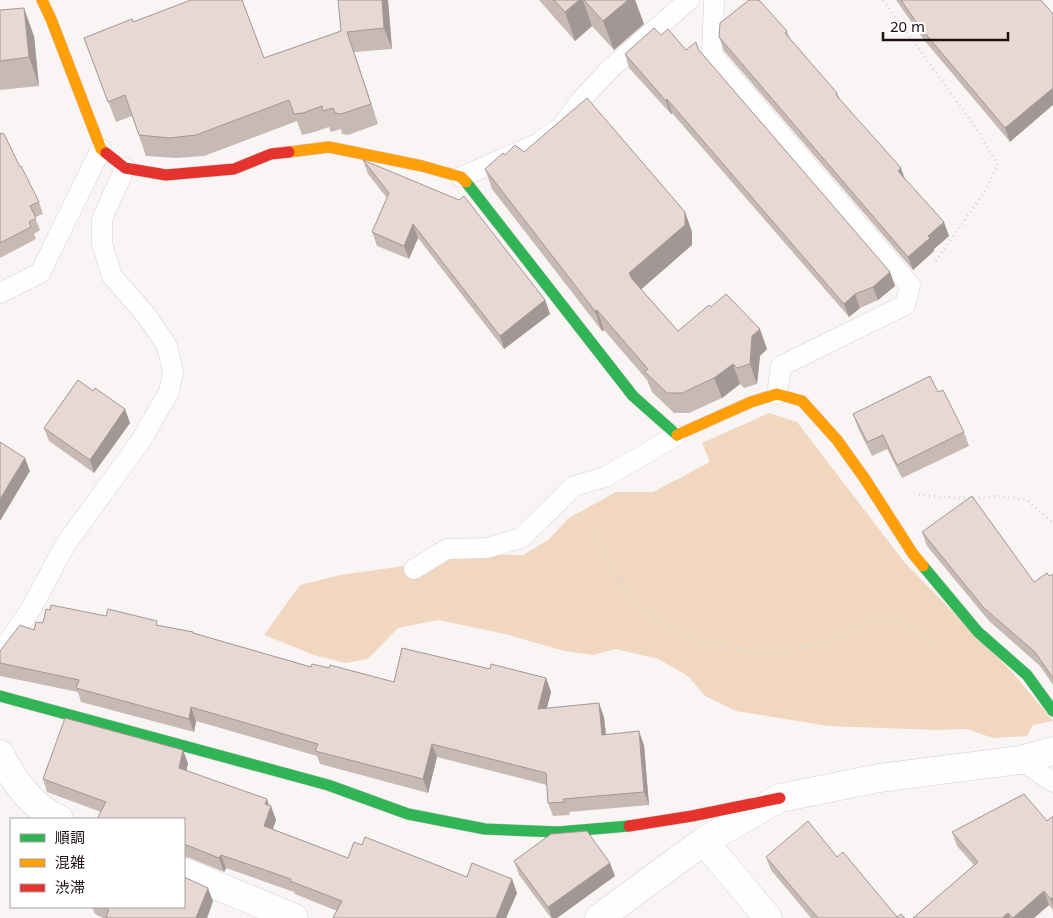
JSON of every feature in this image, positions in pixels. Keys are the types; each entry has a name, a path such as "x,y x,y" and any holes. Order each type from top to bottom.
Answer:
{"street":[{"path":"42,0 101,149 125,168 166,175 234,169 271,154 329,147 422,166 460,177 474,192 633,396 676,436 751,402 777,394 802,402 837,440 874,492 913,554 978,632 1027,676 1053,711"},
{"path":"0,696 328,785 408,814 485,829 558,832 628,826 692,816 879,778 1020,760 1053,751"},
{"path":"0,754 7,770 26,793 49,815 56,818"},
{"path":"600,918 704,841 780,798"},
{"path":"704,841 768,918"},
{"path":"185,872 294,918"}],"lane":[{"path":"460,177 537,144 561,127 583,98 610,69 689,0"},
{"path":"714,0 712,55 910,285 904,305 781,366 777,394"},
{"path":"0,293 40,273 101,149"},
{"path":"0,654 31,609 65,545 140,442 169,392 173,372 167,346 146,315 112,276 102,244 102,219 125,168"},
{"path":"414,569 447,549 487,548 521,538 574,486 605,477 676,436"},
{"path":"1020,760 1053,782"}],"path":[{"path":"883,0 974,125 998,165 982,196 952,239 929,270 910,285"},
{"path":"874,492 967,499 1000,496 1027,500 1053,523"},
{"path":"596,532 613,570 629,598 659,621 694,640 733,649 776,651 826,643 881,618 900,622 944,648"}],"shaded area":[{"path":"769,413 797,422 905,563 1014,674 1053,721 1033,725 1027,736 993,738 966,729 936,730 828,726 736,711 705,696 688,676 658,659 616,649 593,655 564,651 505,634 438,620 398,628 368,659 345,663 314,655 264,635 300,585 340,575 447,560 463,554 523,555 548,540 569,518 616,492 653,492 710,462 702,443"}],"building":[{"path":"191,0 242,0 264,58 341,31 338,0 382,0 384,28 347,32 371,104 341,114 335,113 333,108 323,111 322,106 303,113 294,114 289,100 196,135 169,138 139,135 125,95 108,102 84,38 132,19 133,22"},
{"path":"554,0 579,0 565,12"},
{"path":"584,0 628,0 603,21"},
{"path":"749,0 759,0 787,31 785,33 837,93 836,95 901,168 898,171 944,222 928,236 930,238 908,257 719,37 720,23"},
{"path":"901,0 1041,0 1053,14 1053,88 1005,128 919,26"},
{"path":"24,8 29,57 0,61 0,10"},
{"path":"654,28 661,35 668,29 686,50 696,42 698,49 890,272 873,287 855,294 844,304 667,99 666,101 625,54"},
{"path":"587,98 685,212 685,225 629,273 632,279 678,331 709,305 711,307 726,294 760,329 752,336 750,364 737,368 733,364 714,378 682,393 667,393 645,372 648,369 597,310 595,311 485,169 503,153 505,155 515,145 524,152"},
{"path":"0,133 4,134 39,202 30,206 36,218 29,222 31,227 0,243"},
{"path":"363,160 459,200 464,196 545,300 500,336 413,224 404,246 372,232 389,193"},
{"path":"930,376 938,392 943,390 964,432 897,465 883,435 867,442 853,414"},
{"path":"78,380 93,391 95,388 125,409 90,460 44,428"},
{"path":"0,442 25,458 0,499"},
{"path":"972,496 1034,582 1047,573 1049,576 1053,574 1053,678 1035,652 984,608 922,532"},
{"path":"51,605 106,616 108,609 157,621 156,625 193,632 311,667 312,664 329,668 330,665 394,682 402,648 490,669 491,664 546,678 538,709 599,703 602,735 639,731 644,792 563,799 565,802 548,803 546,773 432,744 423,779 315,751 318,744 191,707 189,719 76,688 79,680 0,663 0,651 20,625 34,630 36,622 43,623 46,609 50,610"},
{"path":"65,718 183,750 179,768 267,799 265,804 271,806 264,826 348,858 354,842 362,845 365,837 467,877 472,863 512,879 496,918 333,918 342,901 290,881 291,879 221,855 219,858 185,844 185,818 98,818 106,802 43,779"},
{"path":"1024,794 1047,821 1053,816 1053,897 1051,899 1044,891 1013,918 1008,913 1002,918 913,918 978,862 952,832"},
{"path":"808,821 837,857 843,852 897,917 901,914 905,918 818,918 766,857"},
{"path":"587,831 610,863 548,907 514,861 551,834"},
{"path":"185,877 208,888 196,918 109,918 106,917 109,910 105,908 185,908"}],"traffic: fast":[{"path":"466,182 633,396 677,435"},
{"path":"923,566 978,632 1027,675 1053,711"},
{"path":"0,696 328,785 408,814 485,829 558,832 629,826"}],"traffic: slow":[{"path":"42,0 101,149 106,153"},
{"path":"289,152 329,147 422,166 461,177 466,182"},
{"path":"677,435 751,402 777,394 802,401 837,440 923,566"}],"traffic: jam":[{"path":"106,153 125,168 166,175 234,169 271,154 289,152"},
{"path":"629,826 692,816 780,798"}]}
